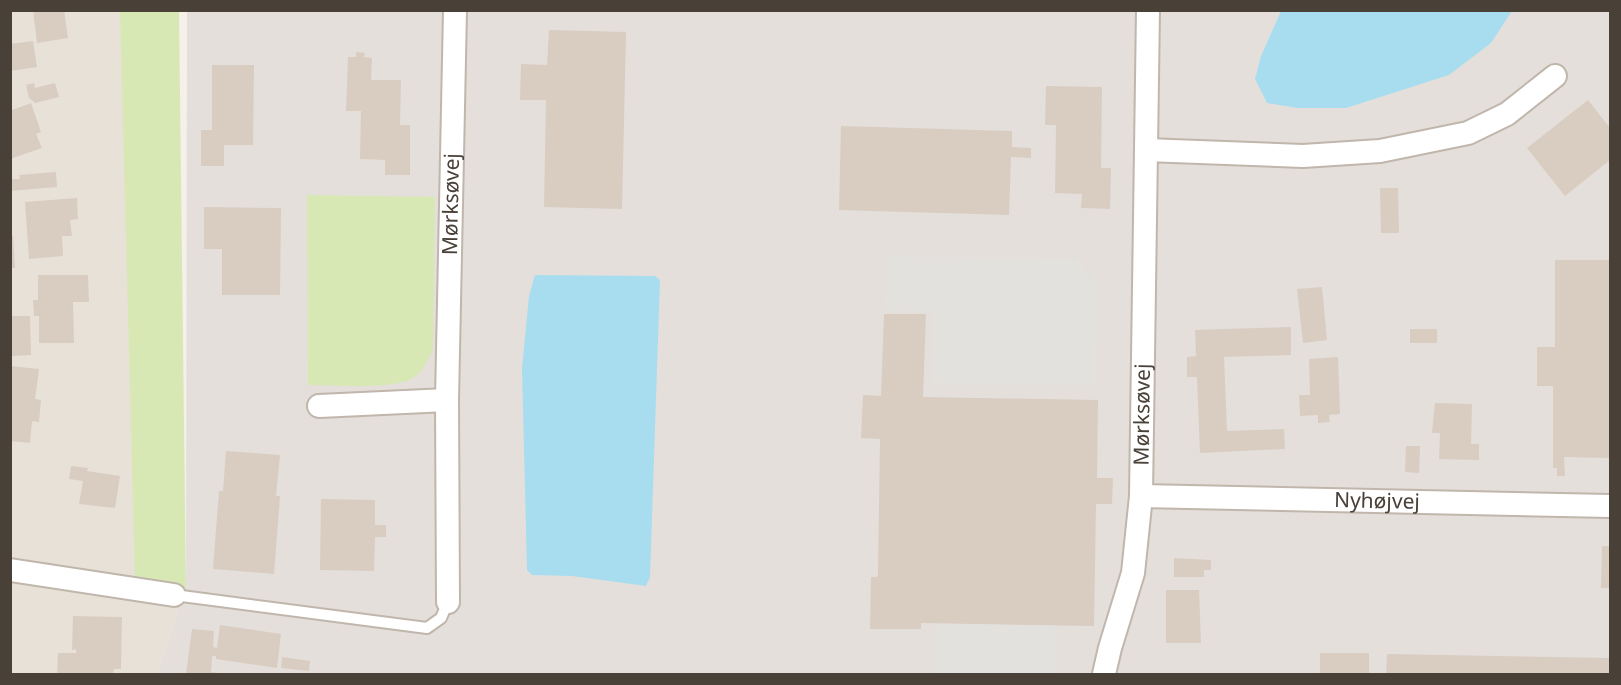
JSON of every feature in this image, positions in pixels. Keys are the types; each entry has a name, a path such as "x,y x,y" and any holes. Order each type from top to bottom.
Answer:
{"street":[{"name":"Mørksøvej","path":"448,602 447,400 455,10"},
{"name":"Mørksøvej","path":"1104,675 1133,573 1141,496 1148,10"},
{"path":"1146,150 1303,156 1380,151 1468,133 1507,114 1555,76"},
{"path":"319,406 447,400"},
{"name":"Nyhøjvej","path":"1141,496 1611,506"},
{"path":"10,570 174,595"}],"lane":[{"path":"174,595 428,628 441,618 448,602"}],"shaded area":[{"path":"10,11 125,11 136,579 186,589 157,674 11,674"},
{"path":"187,11 1610,11 1610,674 157,674 186,589"},
{"path":"887,257 1075,258 1096,281 1094,385 931,383 932,312 886,310"},
{"path":"938,623 1055,625 1055,674 937,674"}],"green space":[{"path":"120,11 179,11 186,589 135,579"},
{"path":"307,195 435,197 433,349 427,362 415,377 389,385 376,386 308,385"}],"water":[{"path":"1281,10 1512,11 1491,43 1449,75 1346,108 1298,108 1267,103 1255,79 1261,56"},
{"path":"535,275 655,276 660,280 650,577 646,586 572,576 532,575 527,570 522,368 529,296"}],"building":[{"path":"33,10 64,10 68,38 37,43"},
{"path":"549,30 626,32 622,209 544,207 546,100 520,100 521,64 547,65"},
{"path":"33,41 37,67 10,71 10,44"},
{"path":"356,52 365,53 364,57 372,58 371,80 401,80 400,125 410,125 410,175 385,175 385,160 360,159 361,111 346,111 348,57 356,57"},
{"path":"212,65 254,65 253,145 224,145 224,166 201,166 201,130 212,130"},
{"path":"34,83 35,88 55,83 59,97 35,103 29,98 26,85"},
{"path":"1046,86 1102,87 1101,168 1111,168 1110,209 1081,208 1082,194 1055,193 1056,125 1045,125"},
{"path":"1588,100 1610,128 1610,160 1565,196 1527,148"},
{"path":"31,103 41,132 36,134 42,148 10,159 10,111"},
{"path":"841,126 1012,131 1012,147 1031,148 1031,158 1011,157 1009,215 839,210"},
{"path":"56,172 57,187 10,191 10,179 20,179 19,175"},
{"path":"1380,188 1398,188 1399,233 1381,233"},
{"path":"77,198 78,219 70,220 72,236 62,236 63,256 29,259 25,202"},
{"path":"204,207 281,208 280,295 222,295 222,249 204,249"},
{"path":"10,236 13,236 15,268 10,268"},
{"path":"1555,260 1610,260 1610,458 1564,457 1565,476 1557,476 1557,468 1553,468 1553,386 1537,386 1537,347 1555,347"},
{"path":"38,275 88,275 89,302 73,302 74,343 39,343 39,316 34,316 33,300 38,300"},
{"path":"1322,287 1327,340 1303,343 1297,289"},
{"path":"884,314 926,314 923,397 1098,400 1097,478 1113,478 1112,504 1096,504 1094,626 921,623 921,629 870,629 871,577 877,577 878,574 880,439 861,438 863,395 881,396"},
{"path":"12,316 30,316 31,355 13,356 10,354"},
{"path":"1291,327 1291,355 1224,357 1227,431 1284,429 1285,449 1200,453 1197,377 1187,377 1187,357 1196,356 1195,330"},
{"path":"1410,329 1437,329 1437,343 1410,343"},
{"path":"1338,357 1340,414 1329,415 1330,422 1318,423 1318,415 1300,416 1299,395 1310,395 1309,359"},
{"path":"10,366 39,369 35,399 41,400 39,422 32,421 30,443 10,441"},
{"path":"1435,403 1472,404 1471,444 1479,444 1479,460 1439,459 1440,433 1432,433"},
{"path":"1406,446 1420,446 1419,473 1405,472"},
{"path":"226,451 280,455 276,496 280,496 274,574 213,569 219,491 223,491"},
{"path":"71,466 120,476 115,508 79,504 83,481 69,479"},
{"path":"321,499 375,500 375,525 386,525 386,537 375,537 374,571 320,570"},
{"path":"1602,546 1610,546 1610,588 1601,588"},
{"path":"1174,558 1211,560 1211,570 1204,570 1204,577 1174,577"},
{"path":"1166,590 1199,590 1201,643 1166,643"},
{"path":"73,616 122,617 121,669 114,669 113,674 57,674 58,653 76,653 76,649 72,650"},
{"path":"220,625 281,634 277,668 216,659 216,656 212,656 211,672 218,674 186,674 192,629 214,631 213,647 217,648"},
{"path":"1320,653 1369,653 1369,674 1320,674"},
{"path":"1387,654 1610,658 1610,674 1386,674"},
{"path":"282,657 310,661 309,671 281,668"}]}
